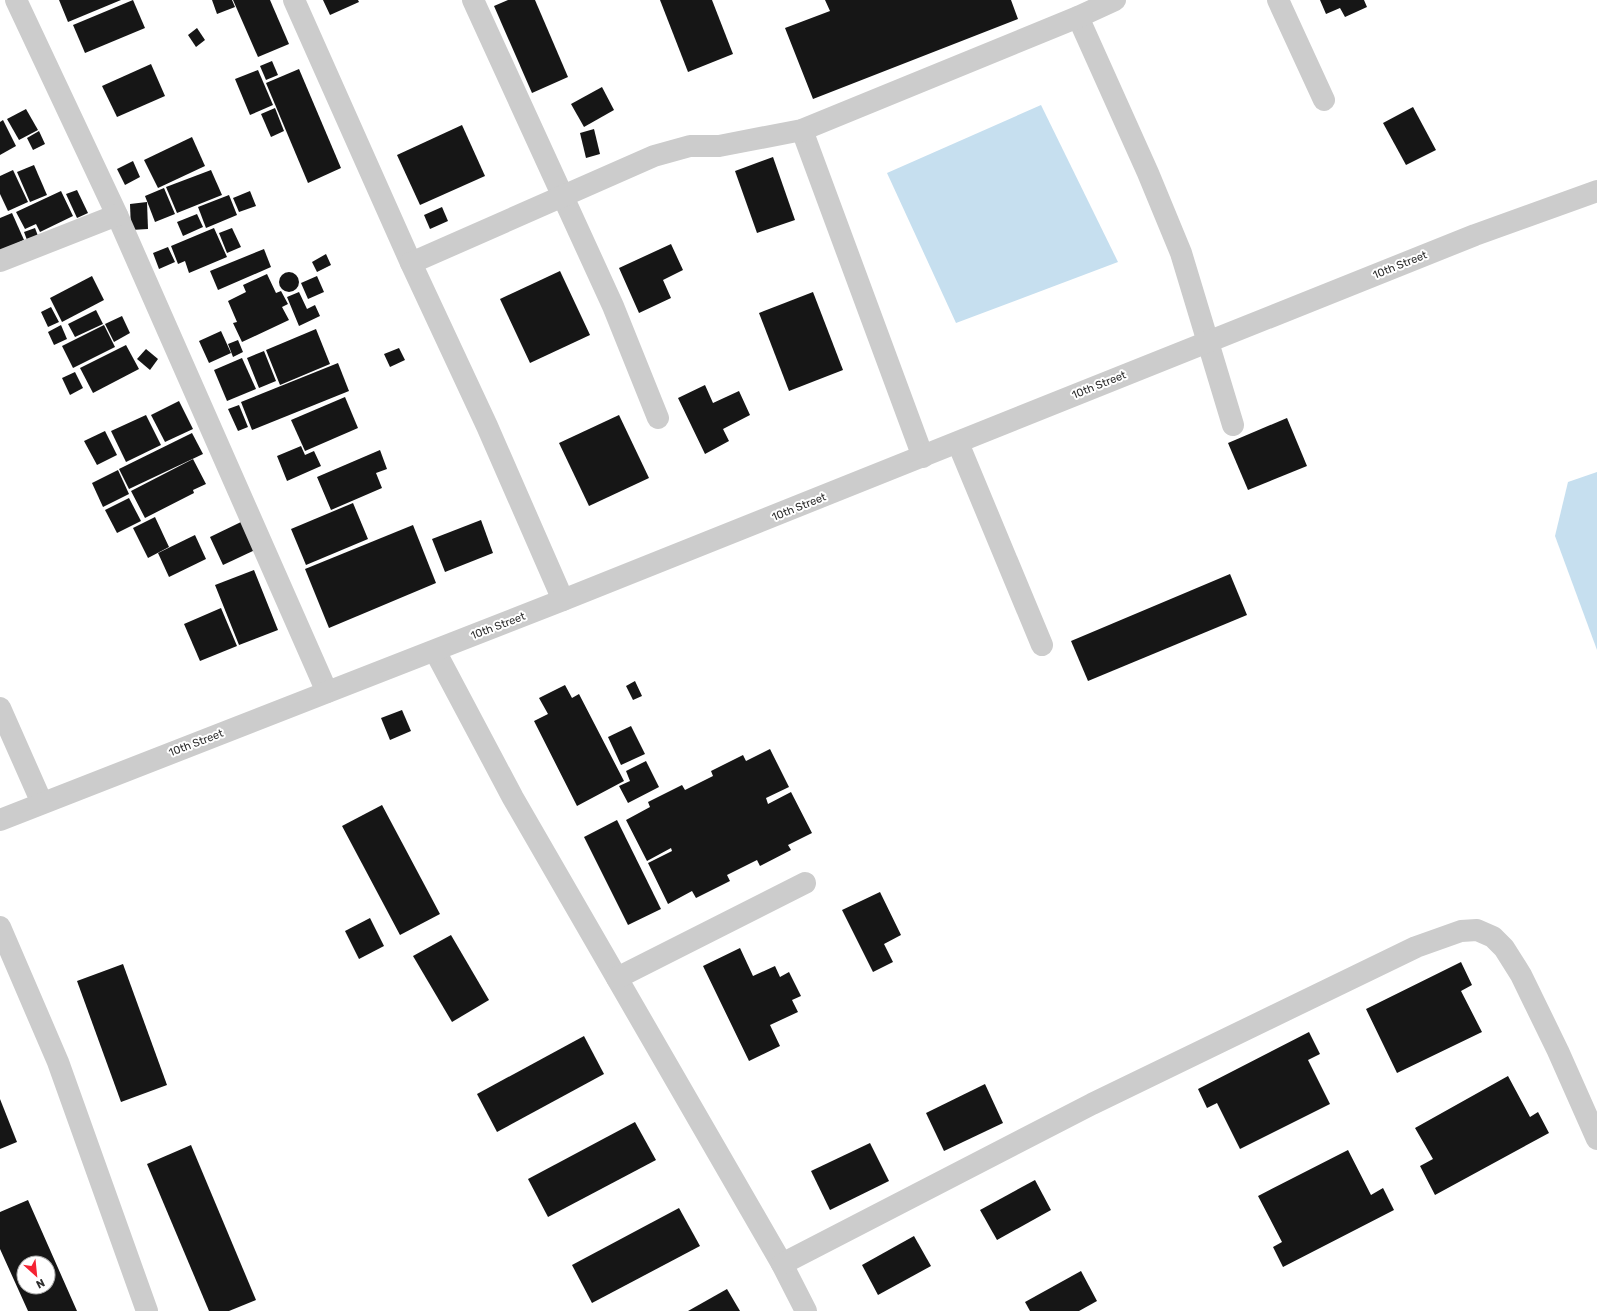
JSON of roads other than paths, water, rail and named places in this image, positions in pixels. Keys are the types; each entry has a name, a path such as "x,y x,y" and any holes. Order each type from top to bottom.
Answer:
{"street":[{"path":"16,0 117,215 327,692"},
{"path":"294,0 410,263 487,426 563,600"},
{"path":"473,0 613,306 658,418"},
{"path":"410,263 563,194 654,156 674,149 690,146 719,146 802,130 1078,17 1115,0"},
{"path":"1278,0 1324,100"},
{"path":"1078,17 1148,173 1181,253 1209,341 1232,425"},
{"path":"802,130 923,457"},
{"name":"10th Street","path":"0,820 435,651 1475,235 1597,191"},
{"path":"0,261 117,215"},
{"path":"958,443 1042,645"},
{"path":"435,651 513,798 782,1264 806,1311"},
{"path":"0,708 42,803"},
{"path":"618,978 805,883"},
{"path":"0,927 58,1062 148,1311"},
{"path":"782,1264 1092,1104 1416,947 1461,931 1477,930 1493,937 1504,948 1521,975 1558,1051 1597,1139"}],"water":[{"path":"1041,105 1118,262 956,323 887,173"},
{"path":"1597,472 1597,650 1555,536 1568,482"}]}
